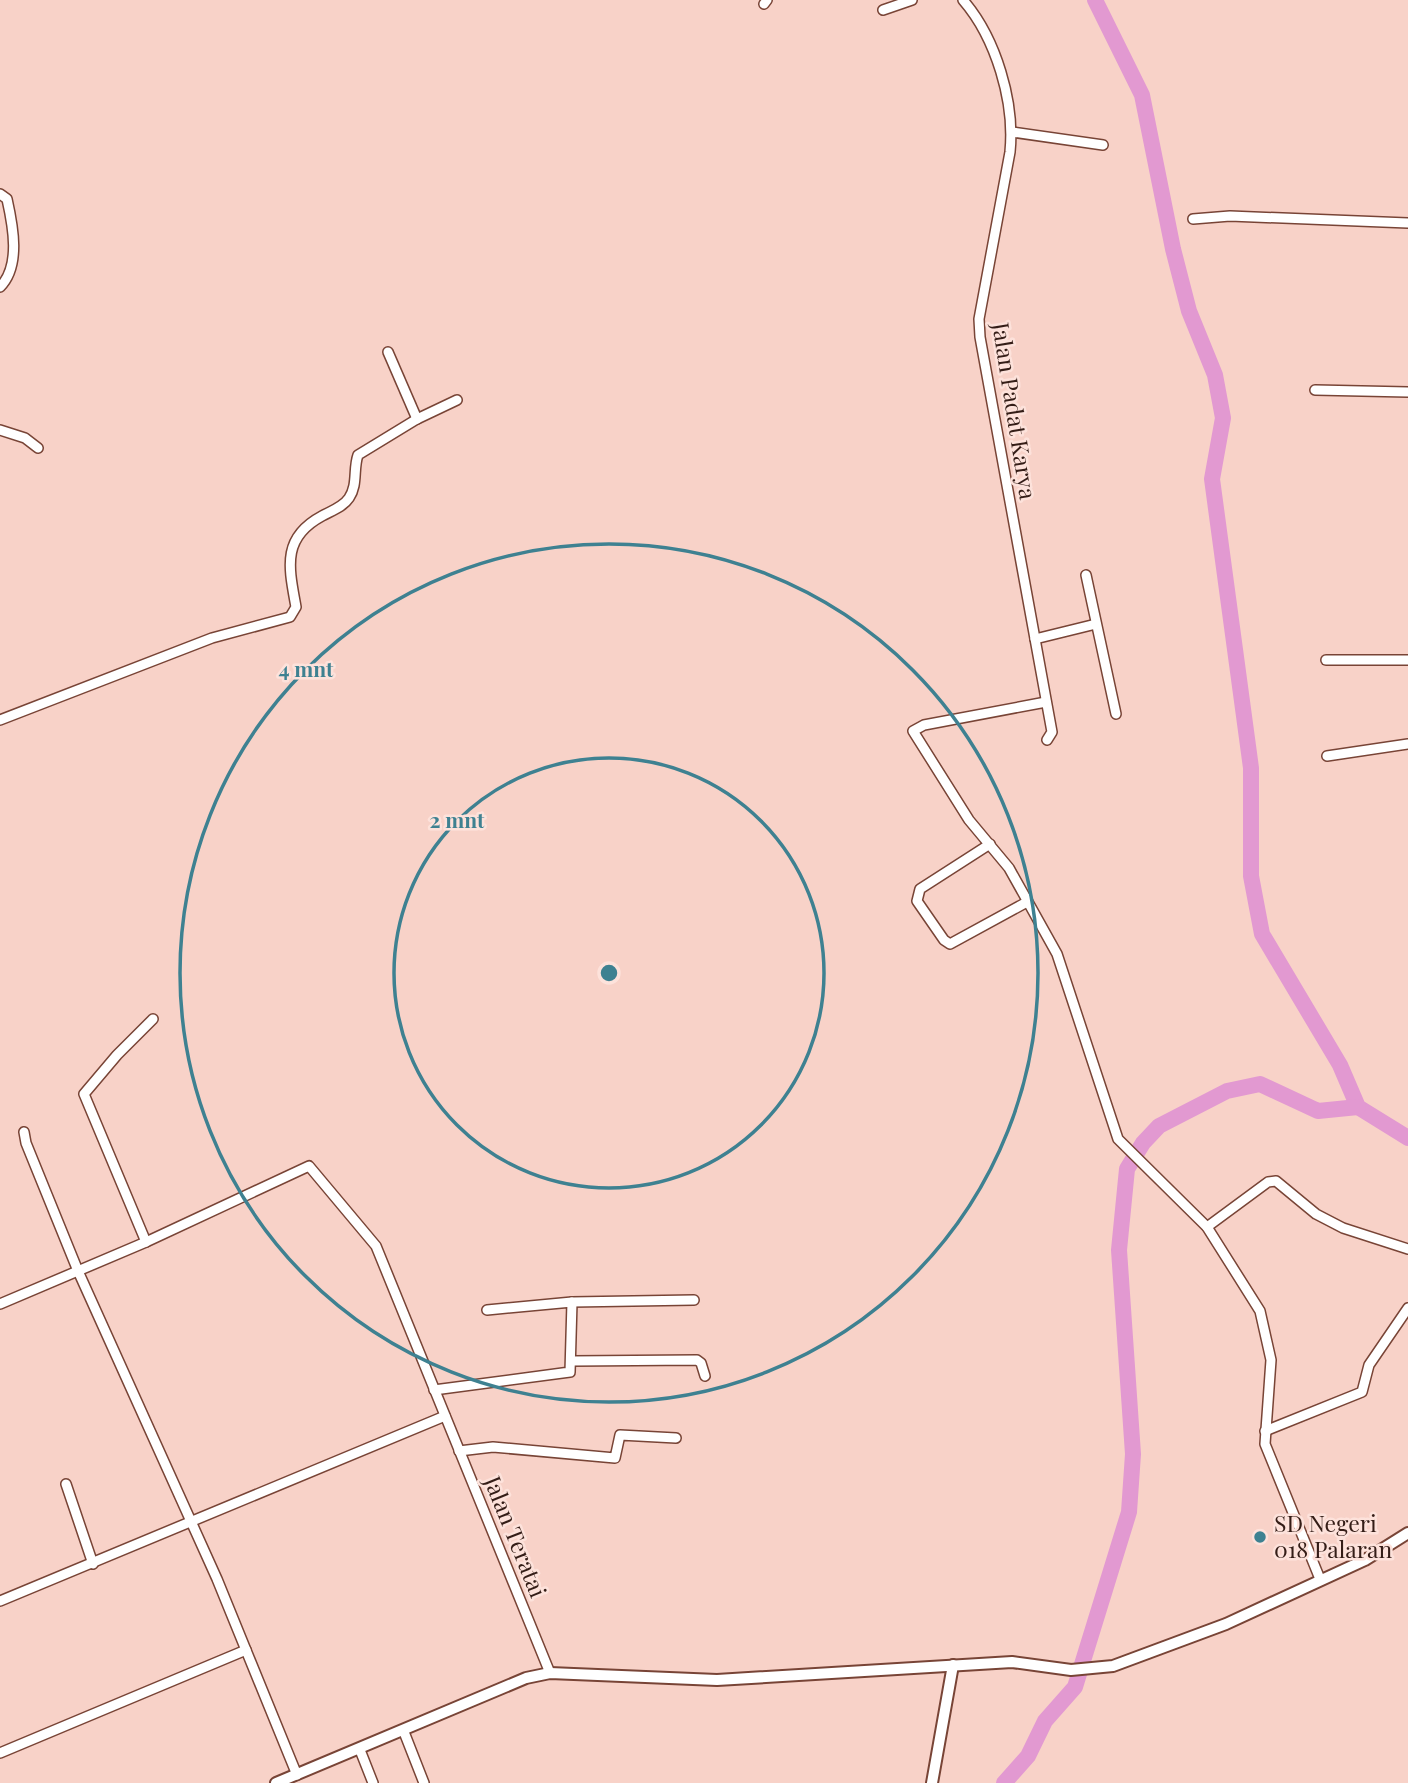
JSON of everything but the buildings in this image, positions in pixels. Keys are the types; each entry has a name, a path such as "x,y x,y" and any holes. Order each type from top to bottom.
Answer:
{"street":[{"path":"883,9 912,0"},
{"name":"Jalan Padat Karya","path":"963,0 987,36 999,69 1012,132 979,320 999,449 1052,732 1047,740"},
{"path":"1012,132 1102,145"},
{"path":"0,194 7,199 12,222 12,256 8,279 0,287"},
{"path":"1194,219 1230,216 1408,223"},
{"path":"388,352 417,419"},
{"path":"1315,390 1408,392"},
{"path":"0,720 212,638 293,615 296,607 289,558 295,541 308,525 348,501 355,484 358,456 417,419 457,400"},
{"path":"0,430 24,438 38,448"},
{"path":"1086,575 1116,714"},
{"path":"1035,639 1096,624"},
{"path":"1326,660 1408,660"},
{"path":"1046,702 924,725 913,731 944,784 1009,868 1057,954 1080,1017 1114,1130 1125,1149 1207,1227 1260,1311 1267,1332 1271,1360 1265,1431 1270,1459 1320,1579"},
{"path":"1327,756 1408,744"},
{"path":"990,844 920,889 917,901 944,940 950,944 1027,902"},
{"path":"0,1304 146,1242 84,1094 153,1018"},
{"path":"24,1132 26,1143 78,1271 192,1522 297,1775"},
{"name":"Jalan Teratai","path":"146,1242 309,1166 376,1246 398,1293 444,1416 550,1673"},
{"path":"1207,1227 1268,1182 1276,1181 1316,1214 1343,1228 1408,1249"},
{"path":"487,1310 572,1302 694,1300"},
{"path":"434,1390 567,1374 572,1361 572,1302"},
{"path":"1265,1431 1362,1392 1369,1365 1408,1308"},
{"path":"572,1361 699,1360 705,1376"},
{"path":"0,1601 444,1416"},
{"path":"459,1451 494,1447 615,1458 620,1435 676,1438"},
{"path":"66,1484 93,1564"},
{"path":"276,1783 404,1732 526,1678 550,1673 717,1680 794,1678 953,1665 1029,1663 1071,1670 1101,1668 1226,1624 1366,1560 1408,1533"},
{"path":"0,1753 246,1650"},
{"path":"932,1783 953,1665"},
{"path":"404,1732 424,1783"},
{"path":"360,1750 373,1783"}],"waterway":[{"path":"1095,0 1142,95 1173,249 1189,311 1215,375 1223,418 1212,479 1251,768 1251,876 1262,934 1340,1065 1358,1107 1408,1138"},
{"path":"1004,1783 1028,1756 1045,1721 1075,1687 1129,1512 1133,1454 1119,1250 1127,1169 1143,1143 1159,1126 1227,1091 1260,1084 1318,1111 1358,1107"}],"place":[{"name":"SD Negeri 018 Palaran","path":"1260,1537"}]}
